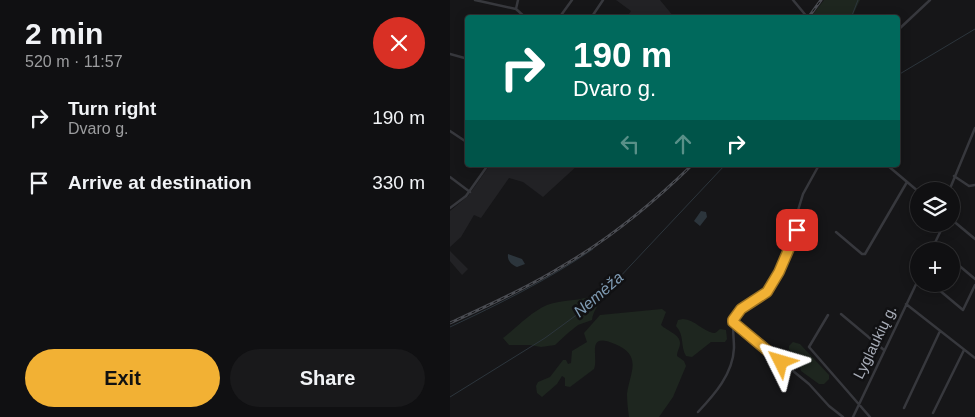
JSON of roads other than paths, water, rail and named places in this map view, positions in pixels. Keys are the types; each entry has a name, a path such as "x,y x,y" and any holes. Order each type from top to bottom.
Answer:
{"street":[{"path":"476,0 516,9 523,15"},
{"path":"516,9 518,0"},
{"path":"561,15 572,0"},
{"path":"593,15 603,0"},
{"path":"793,0 806,15"},
{"path":"900,28 930,0"},
{"path":"450,54 465,58"},
{"path":"952,182 975,128"},
{"path":"450,131 465,141"},
{"path":"450,208 470,192 487,167"},
{"path":"698,412 718,387 732,363 734,317 741,309 764,294 773,283 796,234 796,217 803,194 818,167"},
{"path":"889,167 910,184"},
{"path":"954,176 969,186 975,185"},
{"path":"450,177 470,192"},
{"path":"836,232 862,254 865,254 907,182"},
{"path":"960,226 975,239"},
{"path":"960,266 975,279"},
{"path":"942,292 964,310 975,285"},
{"name":"Lyglaukių g.","path":"854,417 858,404 912,292"},
{"path":"906,304 974,358 975,353"},
{"path":"841,314 884,350"},
{"path":"828,315 809,347 870,417"},
{"path":"733,322 809,384 829,406 843,417"},
{"path":"904,408 940,331"},
{"path":"933,413 964,350"}],"waterway":[{"name":"Nemėža","path":"852,15 858,0"},
{"path":"900,74 975,29"},
{"name":"Nemėža","path":"450,397 545,338 601,297 723,167"},
{"path":"450,327 541,281 593,249"}],"railway":[{"path":"810,15 821,0"},
{"path":"450,323 523,288 583,254 632,218 690,167"}]}
